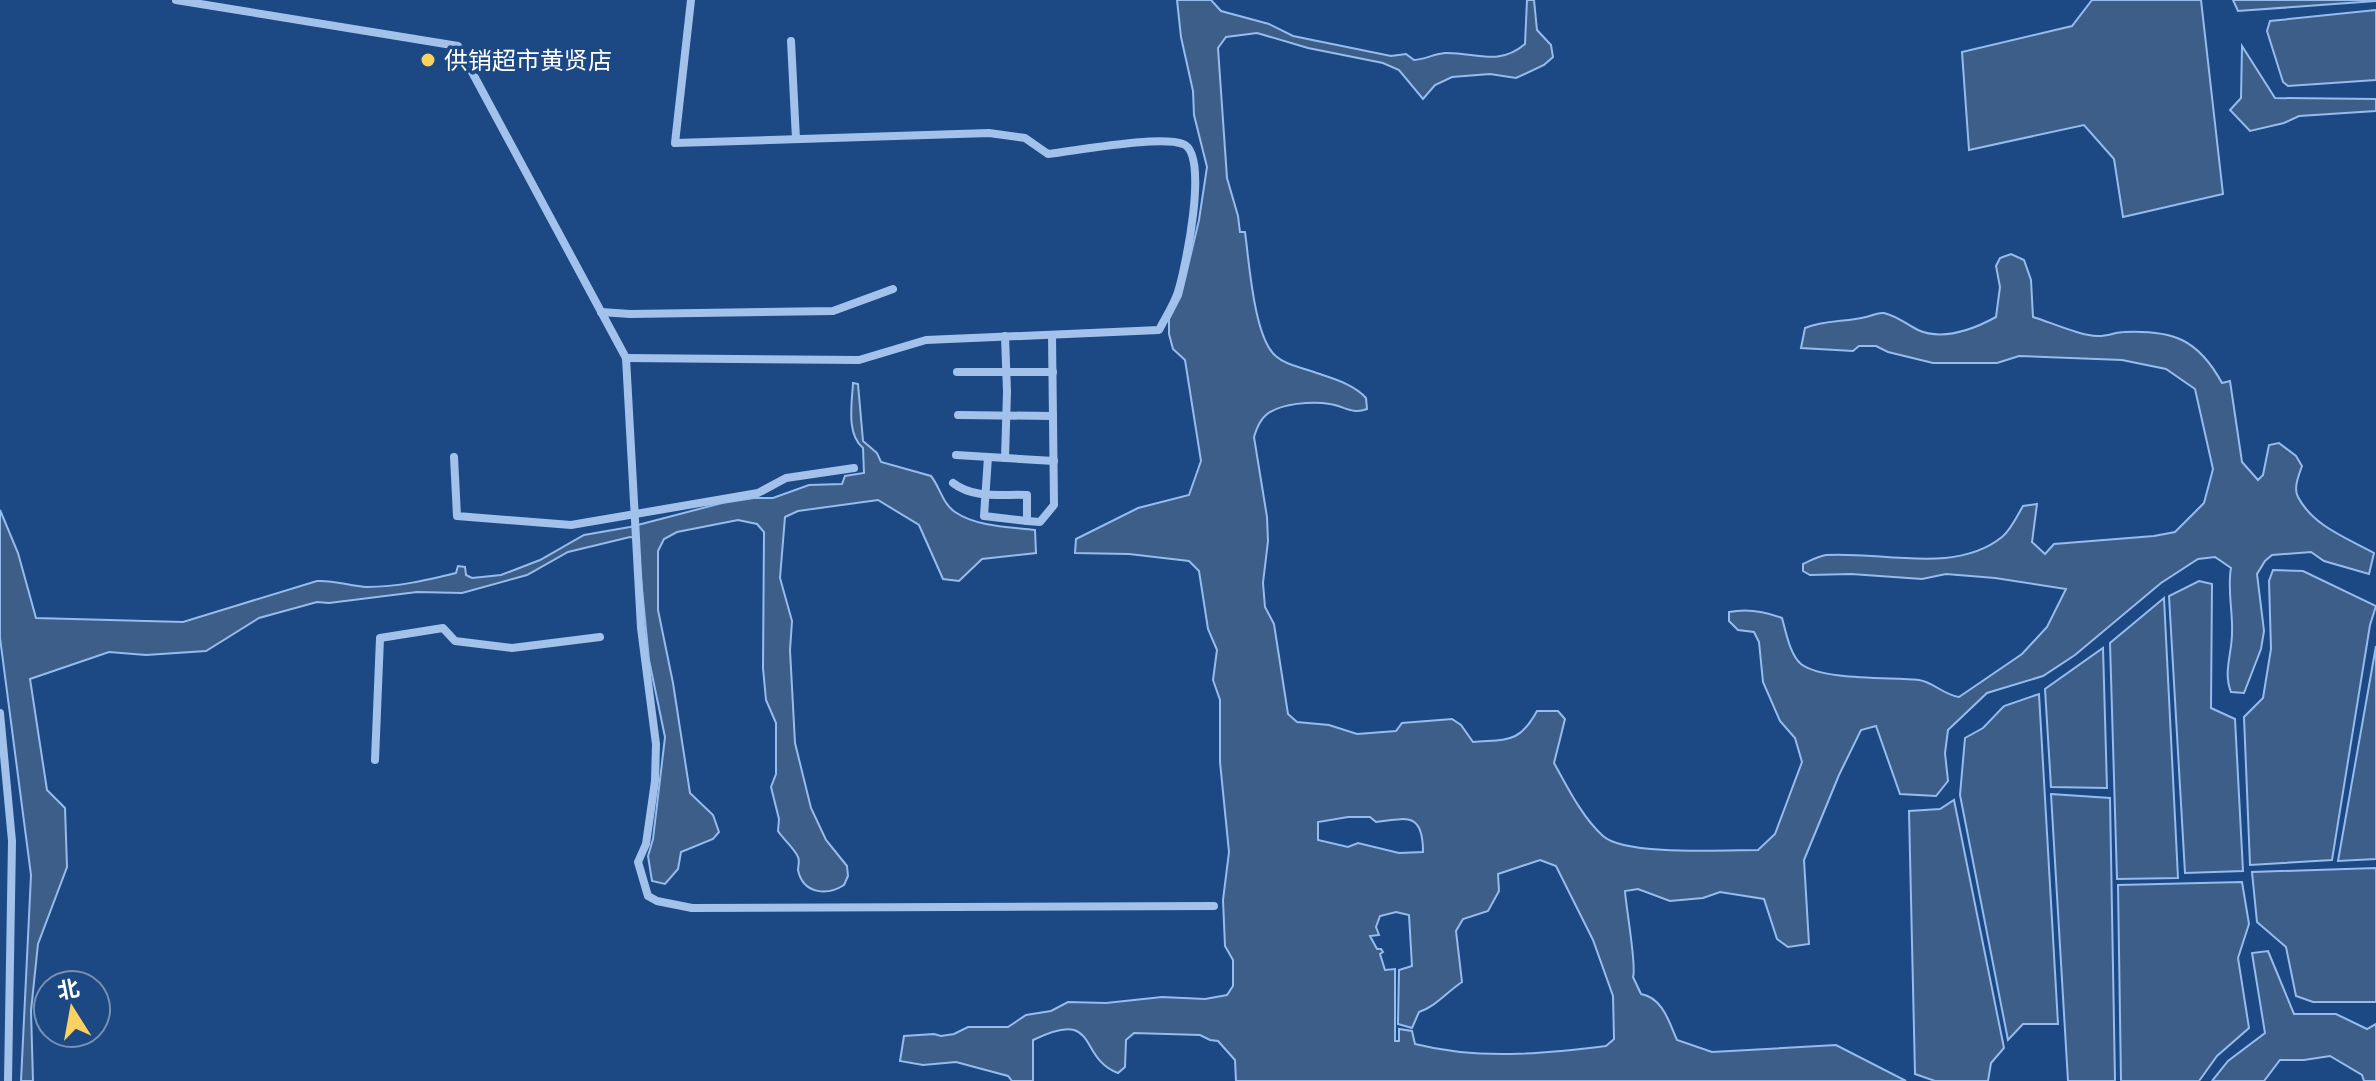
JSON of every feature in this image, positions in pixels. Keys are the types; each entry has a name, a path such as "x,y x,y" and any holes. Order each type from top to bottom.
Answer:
{"street":[{"path":"176,0 458,46 626,358 641,628 656,744 655,781 646,844 638,862 648,896 657,901 692,908 1214,906"},
{"path":"626,358 859,360 926,340 1159,330 1177,294 1193,224 1194,172 1187,146 1162,141 1048,154 1025,138 989,133 675,143 691,0"},
{"path":"791,41 796,139"},
{"path":"601,312 833,311 893,289"},
{"path":"988,457 984,516 1040,522 1054,505 1052,335"},
{"path":"1005,336 1005,458"},
{"path":"957,372 1053,372"},
{"path":"958,415 1053,416"},
{"path":"956,455 1054,461"},
{"path":"454,457 457,516 571,525 634,519 758,493 786,478 854,468"},
{"path":"953,483 967,493 1027,495 1027,521"},
{"path":"375,760 380,638 443,628 455,641 512,648 600,637"},
{"path":"0,713 12,841 8,1081"}],"water":[{"path":"1177,0 1211,0 1221,11 1269,24 1293,36 1391,56 1406,54 1414,60 1445,53 1496,57 1525,44 1527,0 1534,0 1537,30 1551,45 1553,57 1544,65 1516,78 1490,74 1452,77 1435,85 1423,99 1399,70 1383,63 1308,48 1257,33 1226,37 1218,48 1227,178 1240,232 1245,232 1254,299 1263,335 1269,348 1281,360 1355,388 1366,398 1367,409 1362,411 1315,403 1280,408 1264,417 1254,437 1267,517 1268,541 1263,583 1265,607 1274,624 1288,714 1297,722 1329,725 1357,734 1396,731 1402,723 1452,719 1461,725 1473,742 1511,738 1524,729 1537,711 1558,711 1565,719 1554,763 1582,811 1603,836 1632,847 1653,849 1758,850 1775,834 1802,762 1795,738 1780,721 1763,682 1759,642 1754,632 1738,630 1729,621 1729,612 1756,611 1782,618 1794,655 1801,664 1811,669 1841,676 1919,680 1959,697 2022,654 2047,627 2066,589 1946,574 1922,579 1851,574 1810,575 1803,571 1803,564 1826,555 1917,559 1962,555 1983,549 2002,537 2023,506 2037,504 2032,542 2045,554 2054,544 2175,532 2204,503 2213,469 2195,389 2166,369 2122,360 2019,356 1997,363 1933,363 1876,346 1859,346 1853,351 1801,348 1805,328 1880,313 1928,333 1948,334 1978,326 1996,317 2000,287 1996,266 2000,258 2011,254 2024,260 2031,280 2033,317 2092,336 2124,332 2157,333 2182,340 2193,347 2213,368 2222,383 2230,381 2242,462 2258,480 2263,475 2269,445 2279,443 2296,456 2302,466 2297,493 2304,507 2322,524 2374,553 2369,574 2324,561 2311,552 2272,555 2257,574 2264,631 2261,649 2244,693 2231,692 2228,670 2232,633 2231,568 2215,557 2198,559 2161,583 2075,655 2043,676 1987,693 1948,730 1945,753 1948,781 1936,796 1900,794 1876,726 1861,730 1804,860 1809,944 1788,947 1777,939 1764,899 1720,892 1703,898 1670,901 1638,889 1625,891 1633,977 1641,994 1649,996 1660,1006 1677,1040 1712,1052 1836,1045 1906,1081 1236,1081 1235,1060 1218,1041 1200,1035 1134,1033 1126,1040 1125,1067 1118,1073 1105,1066 1079,1032 1069,1029 1054,1031 1033,1040 1033,1081 1012,1081 1008,1076 956,1062 923,1065 900,1061 904,1036 941,1036 968,1027 1008,1027 1026,1015 1051,1011 1068,1002 1106,1003 1162,997 1205,999 1227,995 1233,986 1233,960 1225,946 1223,900 1229,852 1220,762 1220,700 1213,680 1217,650 1208,629 1199,571 1189,561 1129,554 1075,553 1076,539 1138,508 1189,495 1201,461 1185,360 1173,349 1169,334 1169,319 1181,296 1199,220 1207,167 1194,115 1193,91 1181,37","holes":["1370,817 1376,822 1411,820 1420,830 1423,852 1399,853 1358,843 1348,847 1318,840 1318,822","1540,860 1556,866 1593,940 1613,996 1614,1039 1606,1046 1510,1054 1463,1052 1415,1044 1412,1031 1399,1029 1399,1041 1395,1041 1395,969 1385,970 1380,954 1383,952 1377,949 1370,936 1379,935 1376,927 1380,916 1396,912 1409,915 1412,966 1399,970 1398,1024 1412,1028 1419,1012 1462,982 1456,931 1463,919 1488,911 1499,891 1498,874"]},
{"path":"2092,0 2201,0 2223,194 2123,217 2114,159 2084,125 1969,150 1962,52 2072,26"},
{"path":"2233,0 2376,0 2376,1 2238,11"},
{"path":"2376,10 2376,80 2288,86 2283,82 2267,31 2270,21"},
{"path":"2242,46 2275,98 2376,99 2376,111 2299,116 2250,131 2230,110 2241,98"},
{"path":"853,383 858,384 863,441 877,453 881,462 931,476 947,504 973,521 1035,530 1036,553 982,559 959,581 943,579 919,525 878,500 798,511 785,517 780,578 792,621 790,650 795,743 811,808 826,840 847,866 848,876 844,885 830,891 816,891 805,884 798,870 796,854 778,831 779,819 771,787 776,774 776,723 766,700 763,668 764,532 757,524 738,520 677,532 664,539 658,551 658,610 690,793 713,815 719,832 713,839 681,852 678,869 665,884 652,881 648,856 653,839 665,737 649,660 637,538 568,552 527,575 462,593 417,592 317,602 259,618 206,651 146,655 109,652 30,679 47,790 65,808 67,867 38,944 35,969 32,969 33,1081 21,1081 31,875 0,638 0,510 18,553 36,618 183,622 317,581 367,587 390,586 456,573 458,566 465,567 466,575 472,578 501,575 540,560 584,535 630,527 722,503 773,498 809,485 842,484 845,476 864,473 863,448 854,435 851,409"},
{"path":"2273,570 2303,571 2376,606 2370,625 2332,860 2250,865 2244,717 2263,698 2271,649 2269,581"},
{"path":"2199,581 2212,584 2211,708 2235,719 2243,871 2185,873 2169,596"},
{"path":"2164,598 2178,878 2117,879 2110,643"},
{"path":"2376,646 2376,859 2338,861"},
{"path":"2103,648 2107,788 2051,787 2045,689"},
{"path":"2039,694 2058,1024 2023,1024 2008,1040 1960,795 1965,738 1983,728 2004,706"},
{"path":"2051,794 2110,798 2115,1081 2068,1081"},
{"path":"1954,800 2004,1048 1991,1063 1988,1081 1935,1081 1915,1074 1909,811 1940,809"},
{"path":"2376,868 2376,1002 2313,1002 2296,996 2286,947 2257,922 2252,872"},
{"path":"2242,882 2249,924 2238,958 2249,1028 2217,1056 2199,1081 2121,1081 2118,885"},
{"path":"2268,951 2294,1014 2336,1014 2367,1029 2376,1024 2376,1081 2364,1081 2362,1075 2330,1056 2280,1060 2264,1081 2212,1081 2228,1061 2265,1033 2252,953"}],"place":[{"name":"供销超市黄贤店","path":"428,60"}]}
